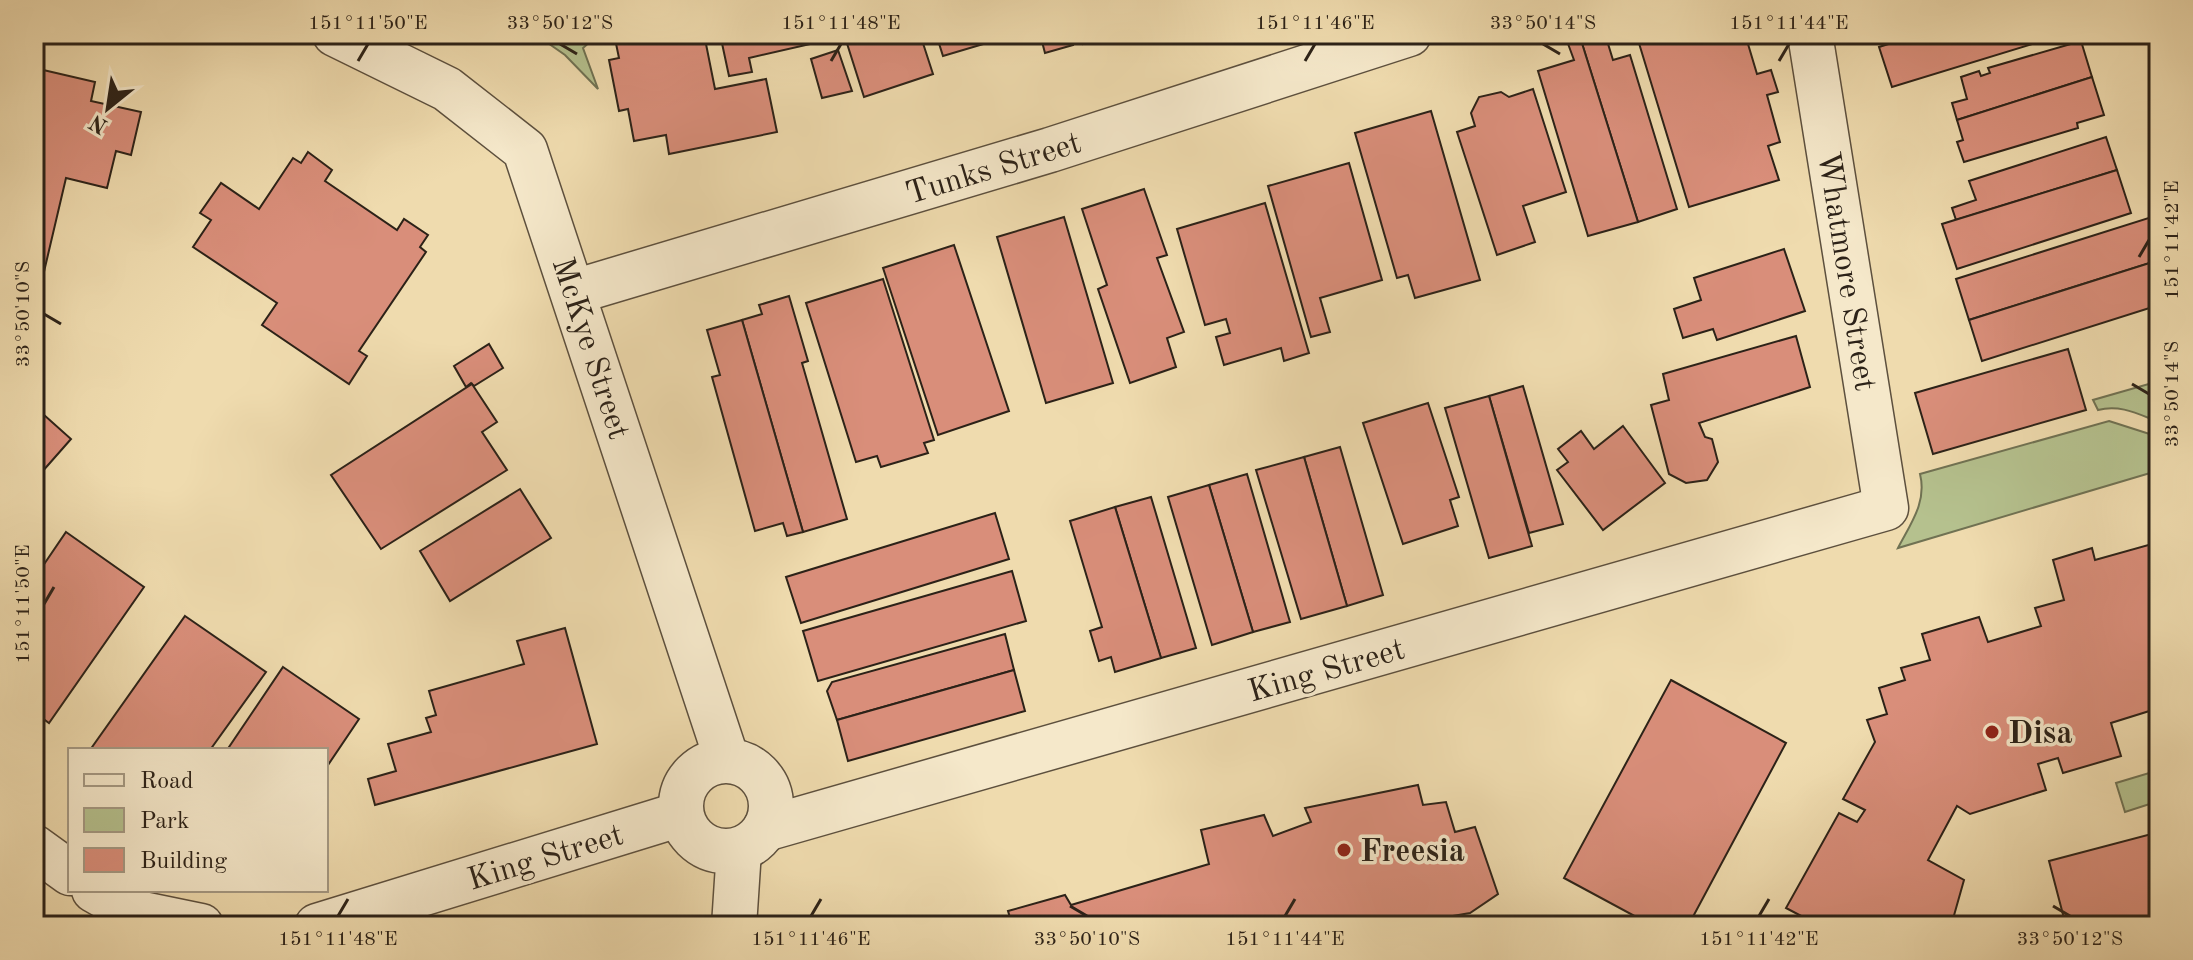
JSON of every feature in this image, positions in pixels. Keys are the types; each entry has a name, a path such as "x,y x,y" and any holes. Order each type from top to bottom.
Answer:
{"street":[{"name":"McKye Street","path":"335,34 447,89 525,150 727,760"},
{"name":"Tunks Street","path":"574,292 1050,150 1409,34"},
{"name":"Whatmore Street","path":"1810,34 1886,508"},
{"name":"King Street","path":"752,840 1886,508"},
{"path":"734,926 752,840 771,814 767,784 756,771 727,760 701,767 691,776 680,801 681,814 696,840 709,848 752,840"},
{"name":"King Street","path":"317,926 681,814"},
{"path":"34,847 68,872"},
{"path":"98,892 133,912 201,926"}],"green space":[{"path":"535,34 599,34 583,48 598,89 565,55"},
{"path":"2159,381 2159,422 2121,409 2098,410 2093,400"},
{"path":"2109,421 2159,437 2157,471 1898,548 1920,503 1920,474"},
{"path":"2159,770 2159,801 2125,812 2116,783"}],"building":[{"path":"614,34 704,34 715,89 766,79 777,132 669,154 666,135 634,141 628,109 619,111 609,60 619,58"},
{"path":"720,34 817,34 819,42 749,58 752,72 729,76"},
{"path":"844,34 920,34 933,74 864,97"},
{"path":"936,34 1017,34 943,56"},
{"path":"1040,34 1070,34 1073,45 1045,53"},
{"path":"1080,34 1116,34 1083,44"},
{"path":"1605,34 1613,60 1630,55 1677,209 1638,222 1580,37"},
{"path":"1658,34 1745,34 1757,74 1771,70 1778,92 1767,95 1780,142 1768,146 1779,180 1689,207 1638,40"},
{"path":"1920,34 2054,34 2055,37 1892,87 1879,47"},
{"path":"1580,37 1638,222 1588,236 1538,71 1574,60 1567,41"},
{"path":"2081,41 2092,77 1957,120 1952,103 1967,99 1961,77 1979,71 1981,76 1990,73 1988,68"},
{"path":"838,50 852,91 822,98 811,59"},
{"path":"39,69 95,82 91,101 141,112 131,155 116,151 107,188 66,178 43,276 34,273 34,86"},
{"path":"2092,77 2104,115 2077,123 2078,128 1964,162 1957,142 1963,140 1957,120"},
{"path":"1533,89 1566,192 1523,206 1535,242 1497,255 1457,132 1475,126 1471,113 1479,97 1501,92 1509,97"},
{"path":"1431,111 1480,280 1415,298 1408,275 1397,278 1355,133"},
{"path":"2106,137 2117,170 1956,220 1952,208 1976,200 1969,181"},
{"path":"308,152 332,170 325,181 397,230 404,219 428,235 420,247 426,252 359,351 367,356 349,384 262,325 277,303 193,247 211,220 200,213 221,183 259,209 293,158 301,163"},
{"path":"1349,163 1382,280 1320,298 1330,332 1311,337 1268,186"},
{"path":"2117,170 2131,213 1957,269 1942,224"},
{"path":"1144,189 1167,255 1157,258 1184,332 1167,338 1176,367 1130,383 1098,289 1107,285 1082,209"},
{"path":"1265,203 1309,353 1284,361 1281,348 1224,365 1216,337 1230,333 1226,319 1205,325 1177,229"},
{"path":"2158,215 2159,260 1969,320 1956,279"},
{"path":"1064,217 1113,383 1046,403 997,237"},
{"path":"954,245 1009,411 938,435 883,268"},
{"path":"1784,249 1805,311 1717,340 1713,329 1683,338 1674,309 1701,300 1694,278"},
{"path":"2159,260 2159,305 1982,361 1969,320"},
{"path":"883,279 934,440 924,443 928,453 881,467 877,456 856,462 806,303"},
{"path":"789,296 808,361 802,363 847,519 803,532 742,320 762,314 759,305"},
{"path":"742,320 803,532 787,536 783,523 755,531 712,377 720,375 707,330"},
{"path":"1796,336 1810,387 1699,423 1705,437 1712,439 1718,462 1707,480 1686,483 1669,474 1651,405 1669,400 1663,374"},
{"path":"489,344 503,368 474,386 471,383 466,387 454,366"},
{"path":"2068,349 2086,410 1933,454 1915,393"},
{"path":"472,384 497,422 482,432 507,470 381,549 331,475"},
{"path":"1523,386 1563,524 1529,533 1489,396"},
{"path":"1489,396 1532,546 1489,558 1445,408"},
{"path":"1428,403 1459,497 1450,500 1458,526 1403,544 1363,423"},
{"path":"34,406 71,439 34,481"},
{"path":"1623,426 1665,483 1603,530 1557,470 1568,462 1558,449 1581,431 1594,449"},
{"path":"1340,447 1383,595 1347,606 1304,457"},
{"path":"1304,457 1347,606 1301,619 1256,470"},
{"path":"1247,474 1290,622 1253,632 1209,485"},
{"path":"1209,485 1253,632 1212,645 1168,497"},
{"path":"520,489 551,538 450,601 420,551"},
{"path":"1151,497 1196,648 1161,658 1115,507"},
{"path":"1115,507 1161,658 1115,672 1111,657 1099,661 1090,631 1102,627 1070,521"},
{"path":"995,513 1009,559 801,623 786,577"},
{"path":"66,532 144,587 49,723 34,712 34,579"},
{"name":"Disa","path":"2159,542 2159,677 2152,679 2159,708 2111,723 2121,756 2063,773 2058,758 2038,764 2046,790 1970,814 1957,806 1928,860 1964,880 1951,926 1803,926 1807,919 1786,908 1839,813 1857,822 1865,810 1843,799 1875,742 1867,720 1887,714 1879,688 1905,680 1901,668 1930,660 1922,634 1979,617 1988,642 2041,626 2035,608 2064,600 2053,560 2092,548 2095,560"},
{"path":"1012,571 1026,621 818,681 803,631"},
{"path":"185,616 266,672 211,748 91,748"},
{"path":"565,628 597,744 375,805 368,779 396,771 388,744 431,732 426,718 436,715 429,691 524,664 517,641"},
{"path":"1005,634 1014,670 837,720 827,691 832,682"},
{"path":"283,667 359,719 328,765 328,748 228,748"},
{"path":"1014,670 1025,711 848,761 837,720"},
{"path":"1671,680 1786,743 1688,926 1653,926 1564,878"},
{"name":"Freesia","path":"1418,785 1423,805 1446,802 1455,832 1475,827 1498,894 1470,913 1418,922 1397,919 1382,926 998,926 1011,921 1008,911 1065,895 1071,905 1209,864 1201,830 1264,815 1273,836 1311,822 1305,808"},
{"path":"2159,832 2159,926 2066,926 2049,861"}],"place":[{"name":"Disa","path":"1992,732"},
{"name":"Freesia","path":"1344,850"}]}
